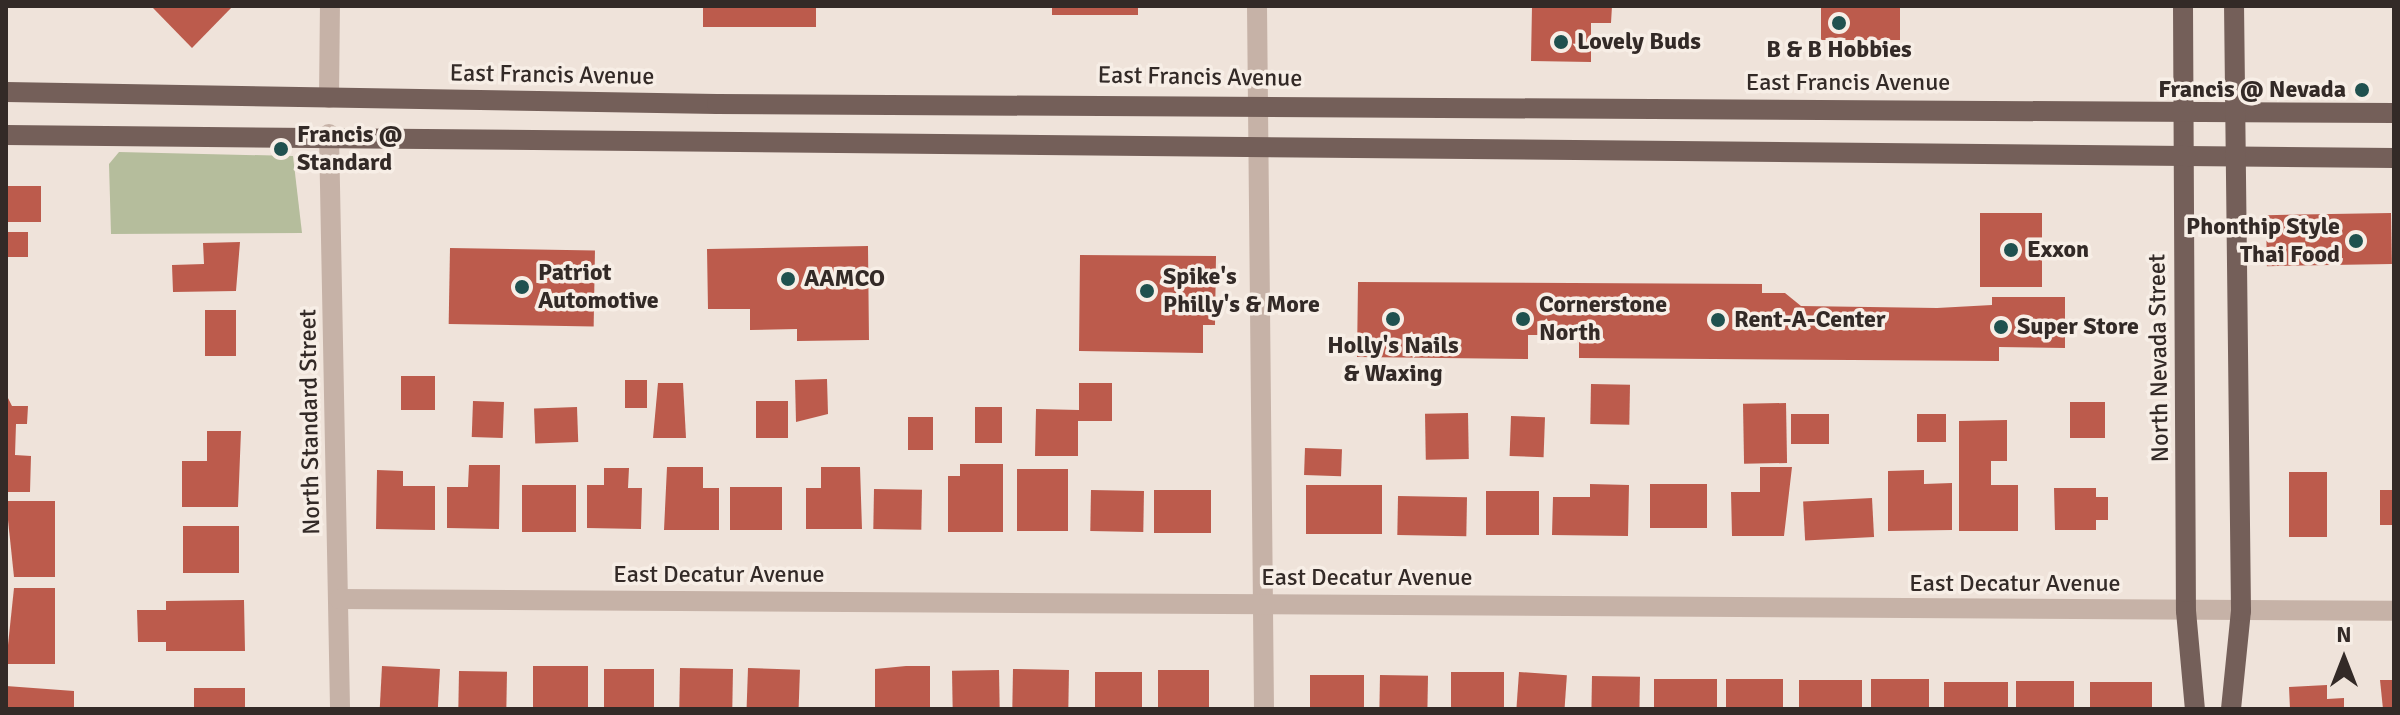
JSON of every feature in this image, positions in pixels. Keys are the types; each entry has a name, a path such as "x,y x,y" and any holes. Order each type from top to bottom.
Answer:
{"main road":[{"name":"North Nevada Street","path":"2183,6 2186,611 2195,709"},
{"path":"2231,709 2241,611 2233,157 2234,6"},
{"name":"East Francis Avenue","path":"6,92 329,98 2394,113"},
{"path":"6,135 329,134 2394,158"}],"street":[{"path":"329,98 330,6"},
{"path":"1257,6 1264,709"},
{"name":"North Standard Street","path":"329,134 340,709"},
{"name":"East Decatur Avenue","path":"339,599 2394,611"}],"green space":[{"path":"119,152 293,156 302,233 111,234 109,164"}],"building":[{"path":"155,6 233,6 192,48 153,8"},
{"path":"703,6 816,6 816,27 703,27"},
{"path":"1052,6 1138,6 1138,15 1052,15"},
{"name":"Lovely Buds","path":"1532,6 1612,6 1611,23 1591,23 1591,62 1531,61"},
{"path":"1821,6 1900,6 1900,40 1821,40"},
{"path":"6,186 41,186 41,222 6,222"},
{"name":"Exxon","path":"1980,213 2042,213 2042,287 1980,287"},
{"path":"2391,213 2392,264 2267,266 2266,215"},
{"path":"6,232 28,232 28,257 6,257"},
{"path":"240,242 236,291 173,292 172,265 204,264 203,243"},
{"name":"AAMCO","path":"868,246 869,340 797,341 797,329 750,330 750,309 708,309 707,249"},
{"name":"Patriot Automotive","path":"450,248 595,251 594,327 449,324"},
{"name":"Spike's Philly's & More","path":"1080,255 1216,256 1215,325 1203,325 1203,353 1079,351"},
{"path":"1358,282 1762,284 1762,293 1785,293 1801,306 1937,308 1992,305 1992,297 2065,297 2065,348 1999,347 1999,361 1579,358 1579,335 1528,335 1528,359 1357,357"},
{"path":"205,310 236,310 236,356 205,356"},
{"path":"401,376 435,376 435,410 401,410"},
{"path":"827,379 828,414 796,422 795,380"},
{"path":"625,380 647,380 647,408 625,408"},
{"path":"658,383 683,383 686,438 653,438"},
{"path":"1079,383 1112,383 1112,421 1078,421 1078,456 1035,456 1036,409 1079,410"},
{"path":"1591,384 1630,385 1629,425 1590,424"},
{"path":"6,394 12,406 28,406 27,424 16,424 15,455 31,456 30,492 6,492"},
{"path":"473,401 504,402 503,438 472,437"},
{"path":"756,401 788,401 788,438 756,438"},
{"path":"2070,402 2105,402 2105,438 2070,438"},
{"path":"1786,403 1787,463 1744,464 1743,404"},
{"path":"577,407 578,442 535,443 534,409"},
{"path":"975,407 1002,407 1002,443 975,443"},
{"path":"1468,413 1469,459 1426,460 1425,414"},
{"path":"1791,414 1829,414 1829,444 1791,444"},
{"path":"1917,414 1946,414 1946,442 1917,442"},
{"path":"1511,416 1545,417 1544,457 1510,456"},
{"path":"908,417 933,417 933,450 908,450"},
{"path":"2007,420 2007,461 1991,461 1991,485 2018,485 2018,531 1959,531 1959,421"},
{"path":"207,431 241,431 238,507 182,507 182,461 207,461"},
{"path":"1305,448 1342,449 1341,476 1304,475"},
{"path":"960,464 1003,464 1003,532 948,532 948,476 960,476"},
{"path":"469,465 500,465 499,529 447,528 447,487 468,487"},
{"path":"667,467 703,467 703,488 719,488 719,530 664,530"},
{"path":"821,467 860,467 862,529 806,529 806,488 821,488"},
{"path":"1760,467 1792,467 1784,536 1732,536 1731,492 1760,492"},
{"path":"604,468 629,468 628,488 642,488 641,529 587,528 587,485 604,485"},
{"path":"1017,469 1068,469 1068,531 1017,531"},
{"path":"377,470 403,471 403,486 435,486 435,530 376,529"},
{"path":"1924,470 1924,484 1952,483 1952,530 1888,531 1888,471"},
{"path":"2289,472 2327,472 2327,537 2289,537"},
{"path":"1590,484 1629,485 1628,536 1552,535 1553,497 1590,497"},
{"path":"1650,484 1707,484 1707,528 1650,528"},
{"path":"522,485 576,485 576,532 522,532"},
{"path":"1306,485 1382,485 1382,534 1306,534"},
{"path":"730,487 782,487 782,530 730,530"},
{"path":"2054,488 2096,488 2096,497 2108,497 2108,520 2096,520 2096,530 2055,530"},
{"path":"874,489 922,490 921,530 873,529"},
{"path":"1091,490 1144,491 1143,532 1090,531"},
{"path":"1154,490 1211,490 1211,533 1154,533"},
{"path":"2380,490 2394,490 2394,525 2380,525"},
{"path":"1486,491 1539,491 1539,535 1486,535"},
{"path":"1398,496 1467,497 1466,536 1397,535"},
{"path":"1872,498 1874,537 1805,541 1803,502"},
{"path":"6,501 55,501 55,577 14,577"},
{"path":"183,526 239,526 239,573 183,573"},
{"path":"14,588 55,588 55,664 6,664"},
{"path":"244,600 245,651 166,651 166,642 138,642 137,610 166,610 166,601"},
{"path":"382,666 440,669 438,709 380,709"},
{"path":"533,666 588,666 588,708 533,708"},
{"path":"930,666 930,709 875,709 875,669"},
{"path":"680,668 733,669 732,709 679,709"},
{"path":"748,668 800,670 799,709 747,708"},
{"path":"604,669 654,669 654,707 604,707"},
{"path":"1013,669 1069,670 1068,709 1012,709"},
{"path":"999,670 1000,709 953,709 952,671"},
{"path":"1158,670 1209,670 1209,709 1158,709"},
{"path":"459,671 507,672 506,708 458,707"},
{"path":"1095,672 1142,672 1142,709 1095,709"},
{"path":"1451,672 1504,672 1504,709 1451,709"},
{"path":"1519,672 1567,675 1565,709 1516,709"},
{"path":"1310,675 1364,675 1364,709 1310,709"},
{"path":"1380,675 1428,676 1427,709 1379,709"},
{"path":"1592,676 1640,677 1639,709 1591,709"},
{"path":"1654,679 1717,679 1717,709 1654,709"},
{"path":"1726,679 1783,679 1783,709 1726,709"},
{"path":"1871,679 1929,679 1929,709 1871,709"},
{"path":"1799,680 1862,680 1862,709 1799,709"},
{"path":"2380,680 2394,680 2394,709 2383,709"},
{"path":"2016,681 2074,681 2074,709 2016,709"},
{"path":"1944,682 2008,682 2008,709 1944,709"},
{"path":"2090,682 2152,682 2152,709 2090,709"},
{"path":"2327,685 2327,699 2344,698 2344,709 2290,709 2289,687"},
{"path":"6,686 74,691 74,709 6,709"},
{"path":"194,688 245,688 245,709 194,709"}],"place":[{"name":"B & B Hobbies","path":"1839,23"},
{"name":"Lovely Buds","path":"1561,42"},
{"name":"Francis @ Nevada","path":"2362,90"},
{"name":"Francis @ Standard","path":"281,149"},
{"name":"Phonthip Style Thai Food","path":"2356,241"},
{"name":"Exxon","path":"2011,250"},
{"name":"AAMCO","path":"788,279"},
{"name":"Patriot Automotive","path":"522,287"},
{"name":"Spike's Philly's & More","path":"1147,291"},
{"name":"Holly's Nails & Waxing","path":"1393,319"},
{"name":"Cornerstone North","path":"1523,319"},
{"name":"Rent-A-Center","path":"1718,320"},
{"name":"Super Store","path":"2001,327"}]}
